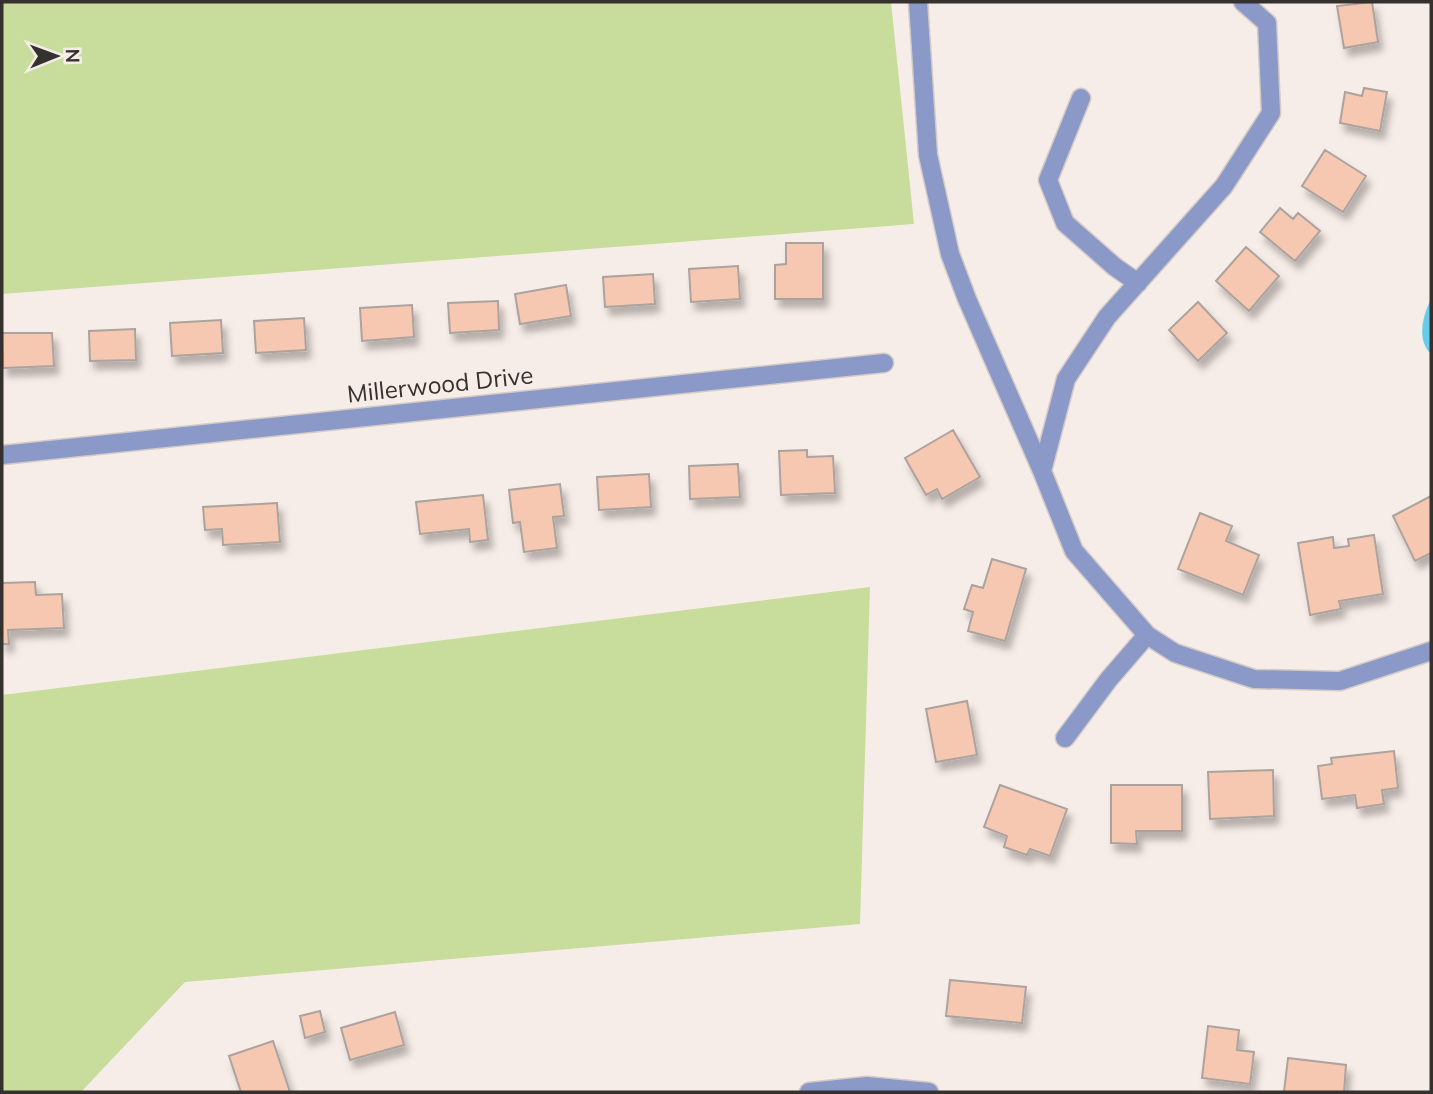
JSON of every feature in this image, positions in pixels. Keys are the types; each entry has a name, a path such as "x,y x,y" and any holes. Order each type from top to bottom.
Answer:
{"street":[{"path":"918,2 928,155 950,254 1074,551 1146,635 1175,653 1254,679 1340,681 1431,651"},
{"path":"1042,471 1066,379 1104,323 1224,186 1270,113 1267,23 1243,2"},
{"path":"1081,98 1048,180 1065,223 1115,267 1138,283"},
{"name":"Millerwood Drive","path":"2,455 884,363"},
{"path":"1065,738 1146,635"},
{"path":"808,1092 867,1086 929,1092"}],"green space":[{"path":"2,2 891,2 914,224 2,294"},
{"path":"870,587 860,924 185,982 81,1092 2,1092 2,695"}],"water":[{"path":"1431,299 1431,354 1424,342 1422,327"}],"building":[{"path":"1372,2 1378,42 1344,48 1337,6"},
{"path":"1364,88 1387,92 1380,131 1340,123 1345,92 1362,96"},
{"path":"1325,150 1366,176 1343,212 1302,186"},
{"path":"1280,208 1293,219 1298,213 1320,231 1295,261 1260,232"},
{"path":"786,243 823,243 823,299 775,299 775,265 786,264"},
{"path":"1246,247 1279,276 1249,311 1216,281"},
{"path":"738,266 740,299 691,302 689,269"},
{"path":"653,274 655,304 605,307 603,277"},
{"path":"566,285 571,316 520,324 515,294"},
{"path":"498,301 499,330 450,333 448,303"},
{"path":"1198,302 1227,333 1198,361 1169,330"},
{"path":"412,305 414,337 362,341 360,308"},
{"path":"304,318 306,350 256,353 254,321"},
{"path":"221,320 223,353 172,356 170,323"},
{"path":"135,329 136,360 90,361 89,331"},
{"path":"2,333 52,333 54,366 3,368"},
{"path":"953,430 980,477 942,499 937,489 926,495 905,458"},
{"path":"807,450 807,457 833,456 835,493 781,495 779,451"},
{"path":"738,464 740,497 690,499 689,466"},
{"path":"649,474 651,507 599,510 597,477"},
{"path":"560,484 564,516 553,517 557,548 524,552 520,522 513,523 509,490"},
{"path":"483,495 488,540 470,542 469,529 420,534 416,502"},
{"path":"1431,496 1431,553 1415,561 1393,516"},
{"path":"277,503 280,542 223,545 222,529 205,530 203,507"},
{"path":"1200,513 1232,526 1226,541 1259,555 1243,595 1178,569"},
{"path":"1374,535 1383,594 1339,601 1341,609 1310,615 1298,543 1333,537 1334,548 1349,546 1348,539"},
{"path":"992,559 1026,569 1005,641 968,631 973,612 964,609 972,585 983,588"},
{"path":"35,582 36,595 62,594 64,628 8,630 9,644 2,644 2,583"},
{"path":"967,701 977,755 936,762 926,709"},
{"path":"1394,751 1398,788 1382,790 1384,804 1357,808 1355,795 1322,799 1318,766 1332,764 1331,758"},
{"path":"1273,770 1274,816 1210,819 1208,772"},
{"path":"1000,785 1067,809 1050,856 1030,849 1027,855 1004,847 1007,836 984,827"},
{"path":"1111,785 1182,785 1182,831 1136,831 1137,844 1111,843"},
{"path":"950,980 1026,987 1022,1023 946,1016"},
{"path":"320,1011 325,1032 305,1038 300,1016"},
{"path":"395,1012 404,1045 350,1060 341,1028"},
{"path":"1208,1026 1239,1030 1237,1050 1254,1052 1250,1084 1202,1078"},
{"path":"273,1041 290,1092 241,1092 229,1056"},
{"path":"1288,1058 1346,1065 1344,1092 1284,1092"}]}
